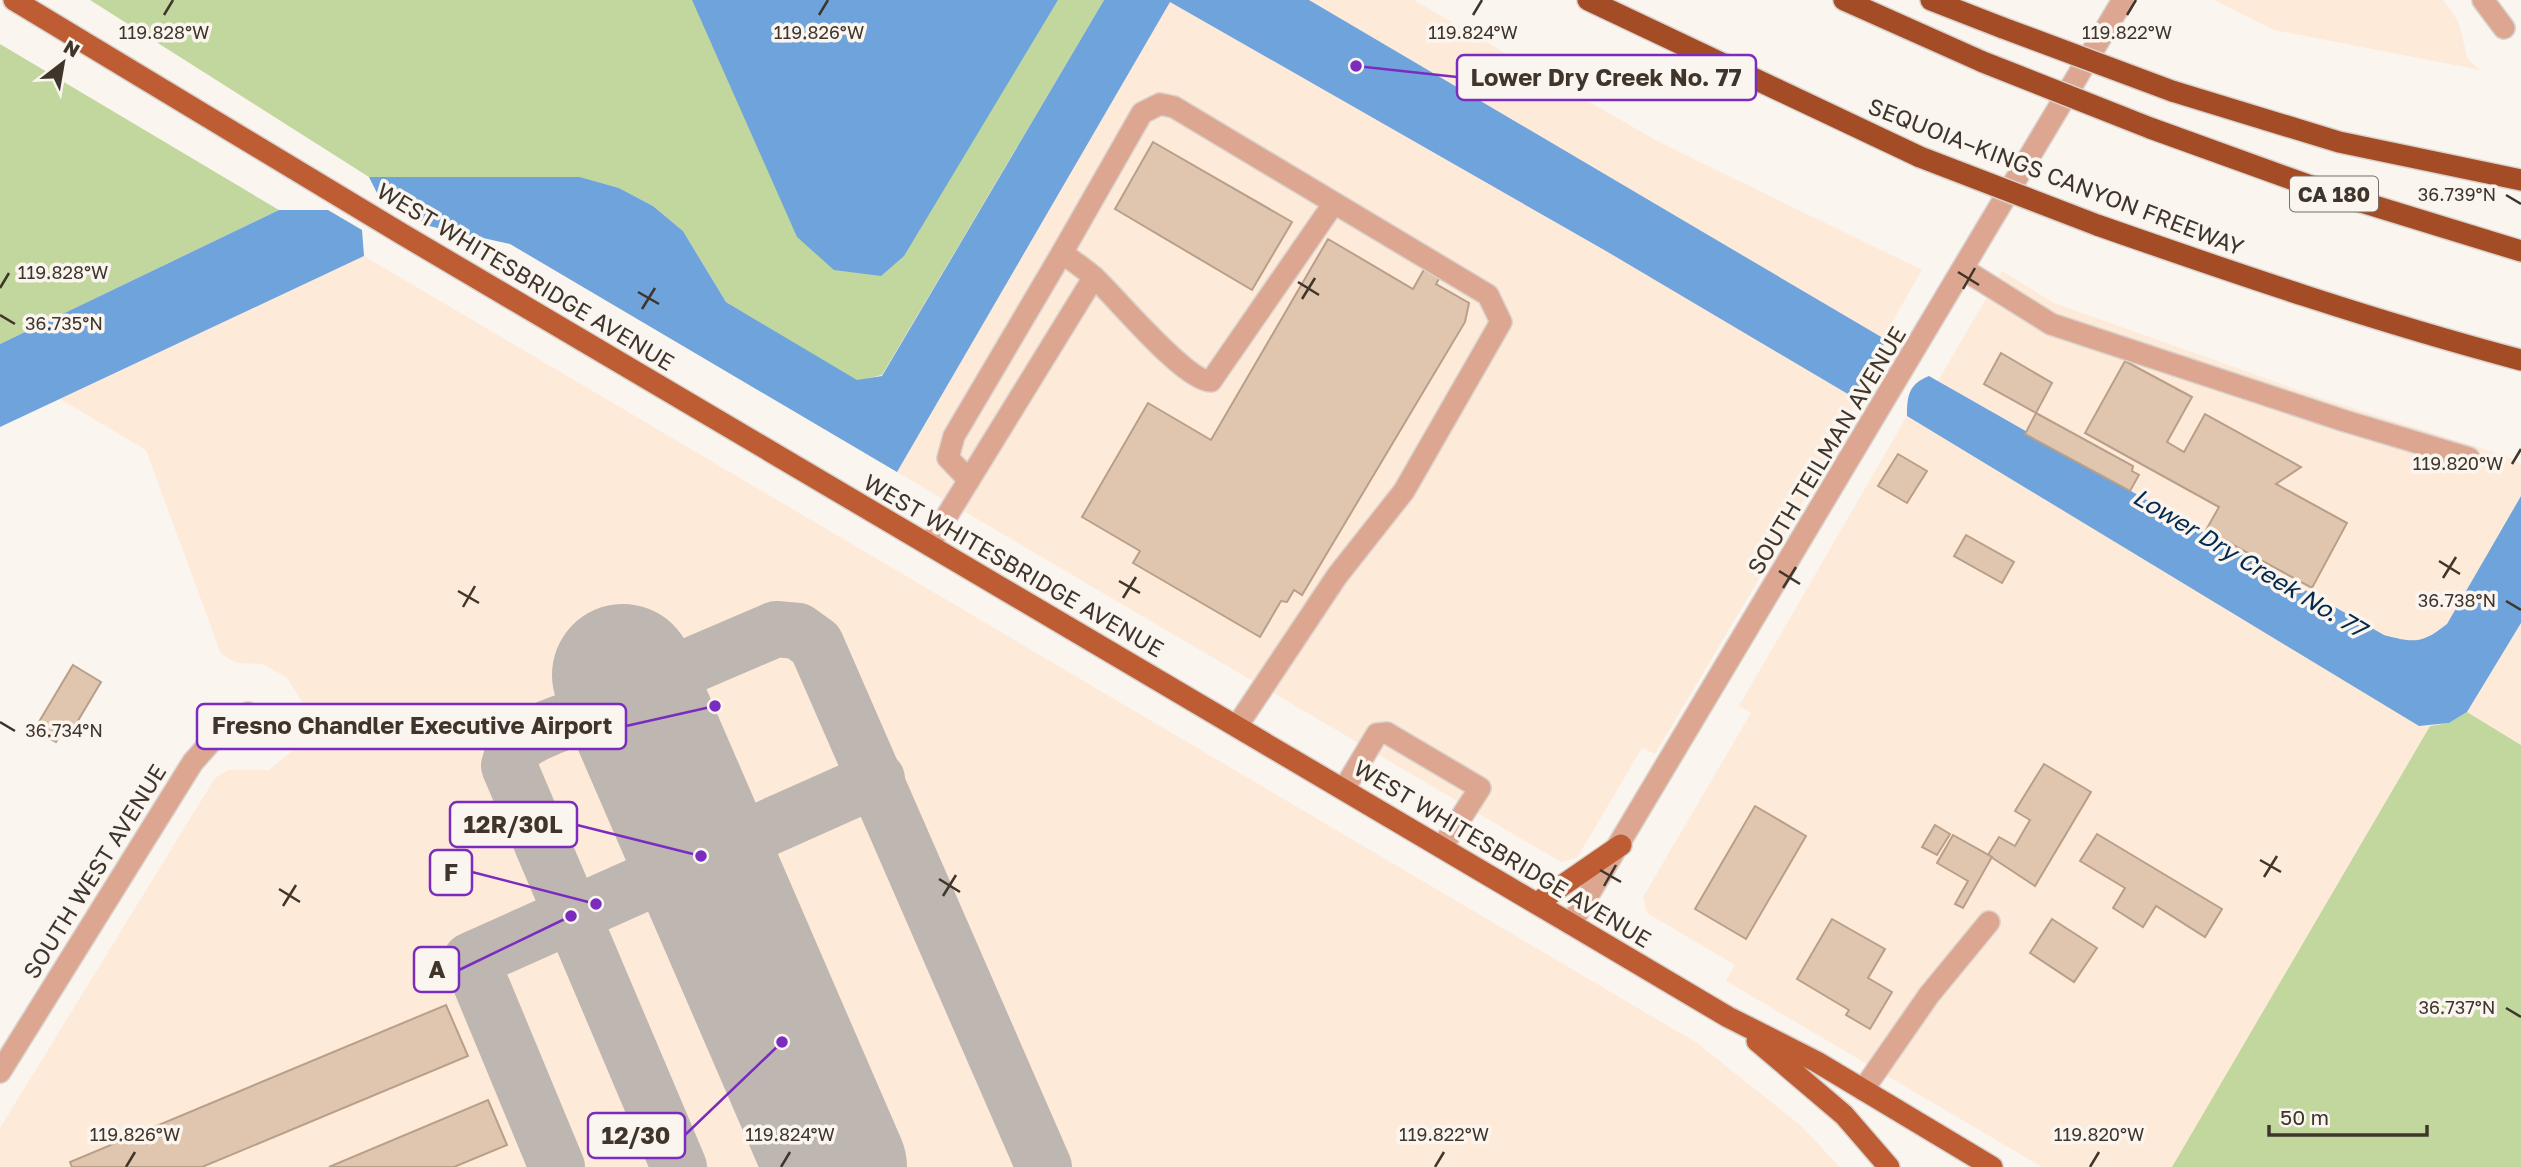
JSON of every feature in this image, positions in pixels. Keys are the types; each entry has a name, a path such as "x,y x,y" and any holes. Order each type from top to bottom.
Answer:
{"highway":[{"name":"SEQUOIA–KINGS CANYON FREEWAY","path":"1588,0 1920,158 2267,285 2521,362"},
{"name":"CA 180","path":"1844,0 1983,62 2150,128 2319,189 2521,251"},
{"path":"1931,0 2172,91 2339,142 2521,179"}],"main road":[{"name":"WEST WHITESBRIDGE AVENUE","path":"14,0 402,234 1571,925 1728,1017 1863,1090 1992,1167"},
{"path":"1537,903 1621,845"},
{"path":"1728,1017 1844,1115 1889,1167"}],"street":[{"name":"SOUTH TEILMAN AVENUE","path":"1571,925 2123,0"},
{"path":"2483,0 2504,28"},
{"path":"969,480 948,458 954,436 1142,113 1160,104 1174,107 1488,295 1501,322 1404,491 1337,576 1237,726"},
{"path":"1062,253 1094,277 1174,360 1202,381 1211,381 1334,202"},
{"path":"1963,269 2051,324 2345,421 2469,458"},
{"path":"929,545 1094,277"},
{"name":"SOUTH WEST AVENUE","path":"0,1072 192,762 226,725 248,713"},
{"path":"1344,789 1377,734 1387,733 1479,788 1443,847"},
{"path":"1863,1090 1929,995 1989,922"}],"shaded area":[{"path":"1309,0 1414,0 1657,141 1922,270 1883,338"},
{"path":"2214,0 2443,0 2458,21 2468,59 2480,70 2274,30"},
{"path":"1170,1 1606,251 1858,400 1785,535 1655,754 1642,748 1577,858 1561,862 897,472"},
{"path":"364,256 1697,1043 1800,1125 1840,1167 0,1167 0,1128 215,778 228,770 269,770 297,747 304,730 301,700 287,678 263,664 237,663 221,654 146,450 60,399"},
{"path":"2002,271 2054,303 2318,397 2506,456 2521,464 2521,496 2447,624 2430,637 2411,643 2384,635 1938,381"},
{"path":"1907,416 2419,725 2430,726 2172,1167 2042,1167 1726,981 1735,965 1647,913 1643,897 1751,713 1739,706"},
{"path":"2521,623 2521,745 2467,712"}],"green space":[{"path":"90,0 1104,0 882,375 857,381 726,302 683,231 653,206 619,188 580,177 369,177"},
{"path":"0,44 279,210 0,344"},
{"path":"2467,712 2521,745 2521,1167 2172,1167 2430,726 2449,723"}],"water":[{"path":"692,0 1058,0 904,256 881,276 834,270 797,237"},
{"path":"1104,0 1309,0 1883,338 1884,358 1880,372 1858,400 1606,251 1170,2 897,472 510,244 429,226 378,195 369,177 580,177 619,188 653,206 683,231 726,302 857,380 882,376"},
{"path":"279,210 328,210 362,230 364,256 0,427 0,344"},
{"path":"1929,376 2384,635 2403,639 2424,638 2447,624 2521,496 2521,623 2467,712 2449,723 2419,726 1907,416 1910,391"}],"building":[{"path":"1153,142 1292,222 1252,290 1115,209"},
{"path":"1328,239 1413,289 1426,266 1441,275 1436,284 1469,303 1465,322 1302,595 1294,590 1287,602 1281,601 1260,637 1133,563 1140,551 1082,517 1148,403 1211,440"},
{"path":"2001,353 2052,383 2036,413 1984,384"},
{"path":"2125,361 2192,397 2167,442 2184,452 2205,414 2301,467 2276,484 2347,523 2312,588 2206,530 2219,507 2085,433"},
{"path":"2036,413 2133,466 2132,471 2139,475 2130,491 2025,434"},
{"path":"1898,454 1927,471 1907,503 1878,486"},
{"path":"1966,535 2014,562 2002,583 1954,556"},
{"path":"73,665 101,682 73,729 67,725 56,742 34,730"},
{"path":"2044,764 2091,792 2035,886 1988,855 1999,837 2015,846 2030,820 2015,811"},
{"path":"1755,806 1806,836 1746,939 1695,909"},
{"path":"1935,825 1950,834 1937,855 1922,847"},
{"path":"2097,834 2222,909 2205,937 2156,906 2143,927 2113,908 2125,888 2080,861"},
{"path":"1953,835 1992,857 1963,908 1955,904 1968,881 1937,863"},
{"path":"1832,919 1885,949 1868,978 1892,992 1870,1029 1846,1015 1849,1010 1797,979"},
{"path":"2052,919 2097,948 2074,982 2030,953"},
{"path":"446,1005 468,1056 202,1167 72,1167 70,1162"},
{"path":"488,1100 507,1145 454,1167 329,1167"}],"taxiway":[{"path":"658,754 648,713 651,695 664,677 776,629 798,631 816,644 1044,1167"},
{"path":"658,754 640,730 628,720 615,713 605,712 564,722 525,740 517,746 509,766 679,1167"},
{"path":"557,1167 471,960 877,779"}],"runway":[{"path":"623,675 836,1167"}],"place":[{"name":"Lower Dry Creek No. 77","path":"1356,66"},
{"name":"Fresno Chandler Executive Airport","path":"715,706"},
{"name":"12R/30L","path":"701,856"},
{"name":"F","path":"596,904"},
{"name":"A","path":"571,916"},
{"name":"12/30","path":"782,1042"}]}
